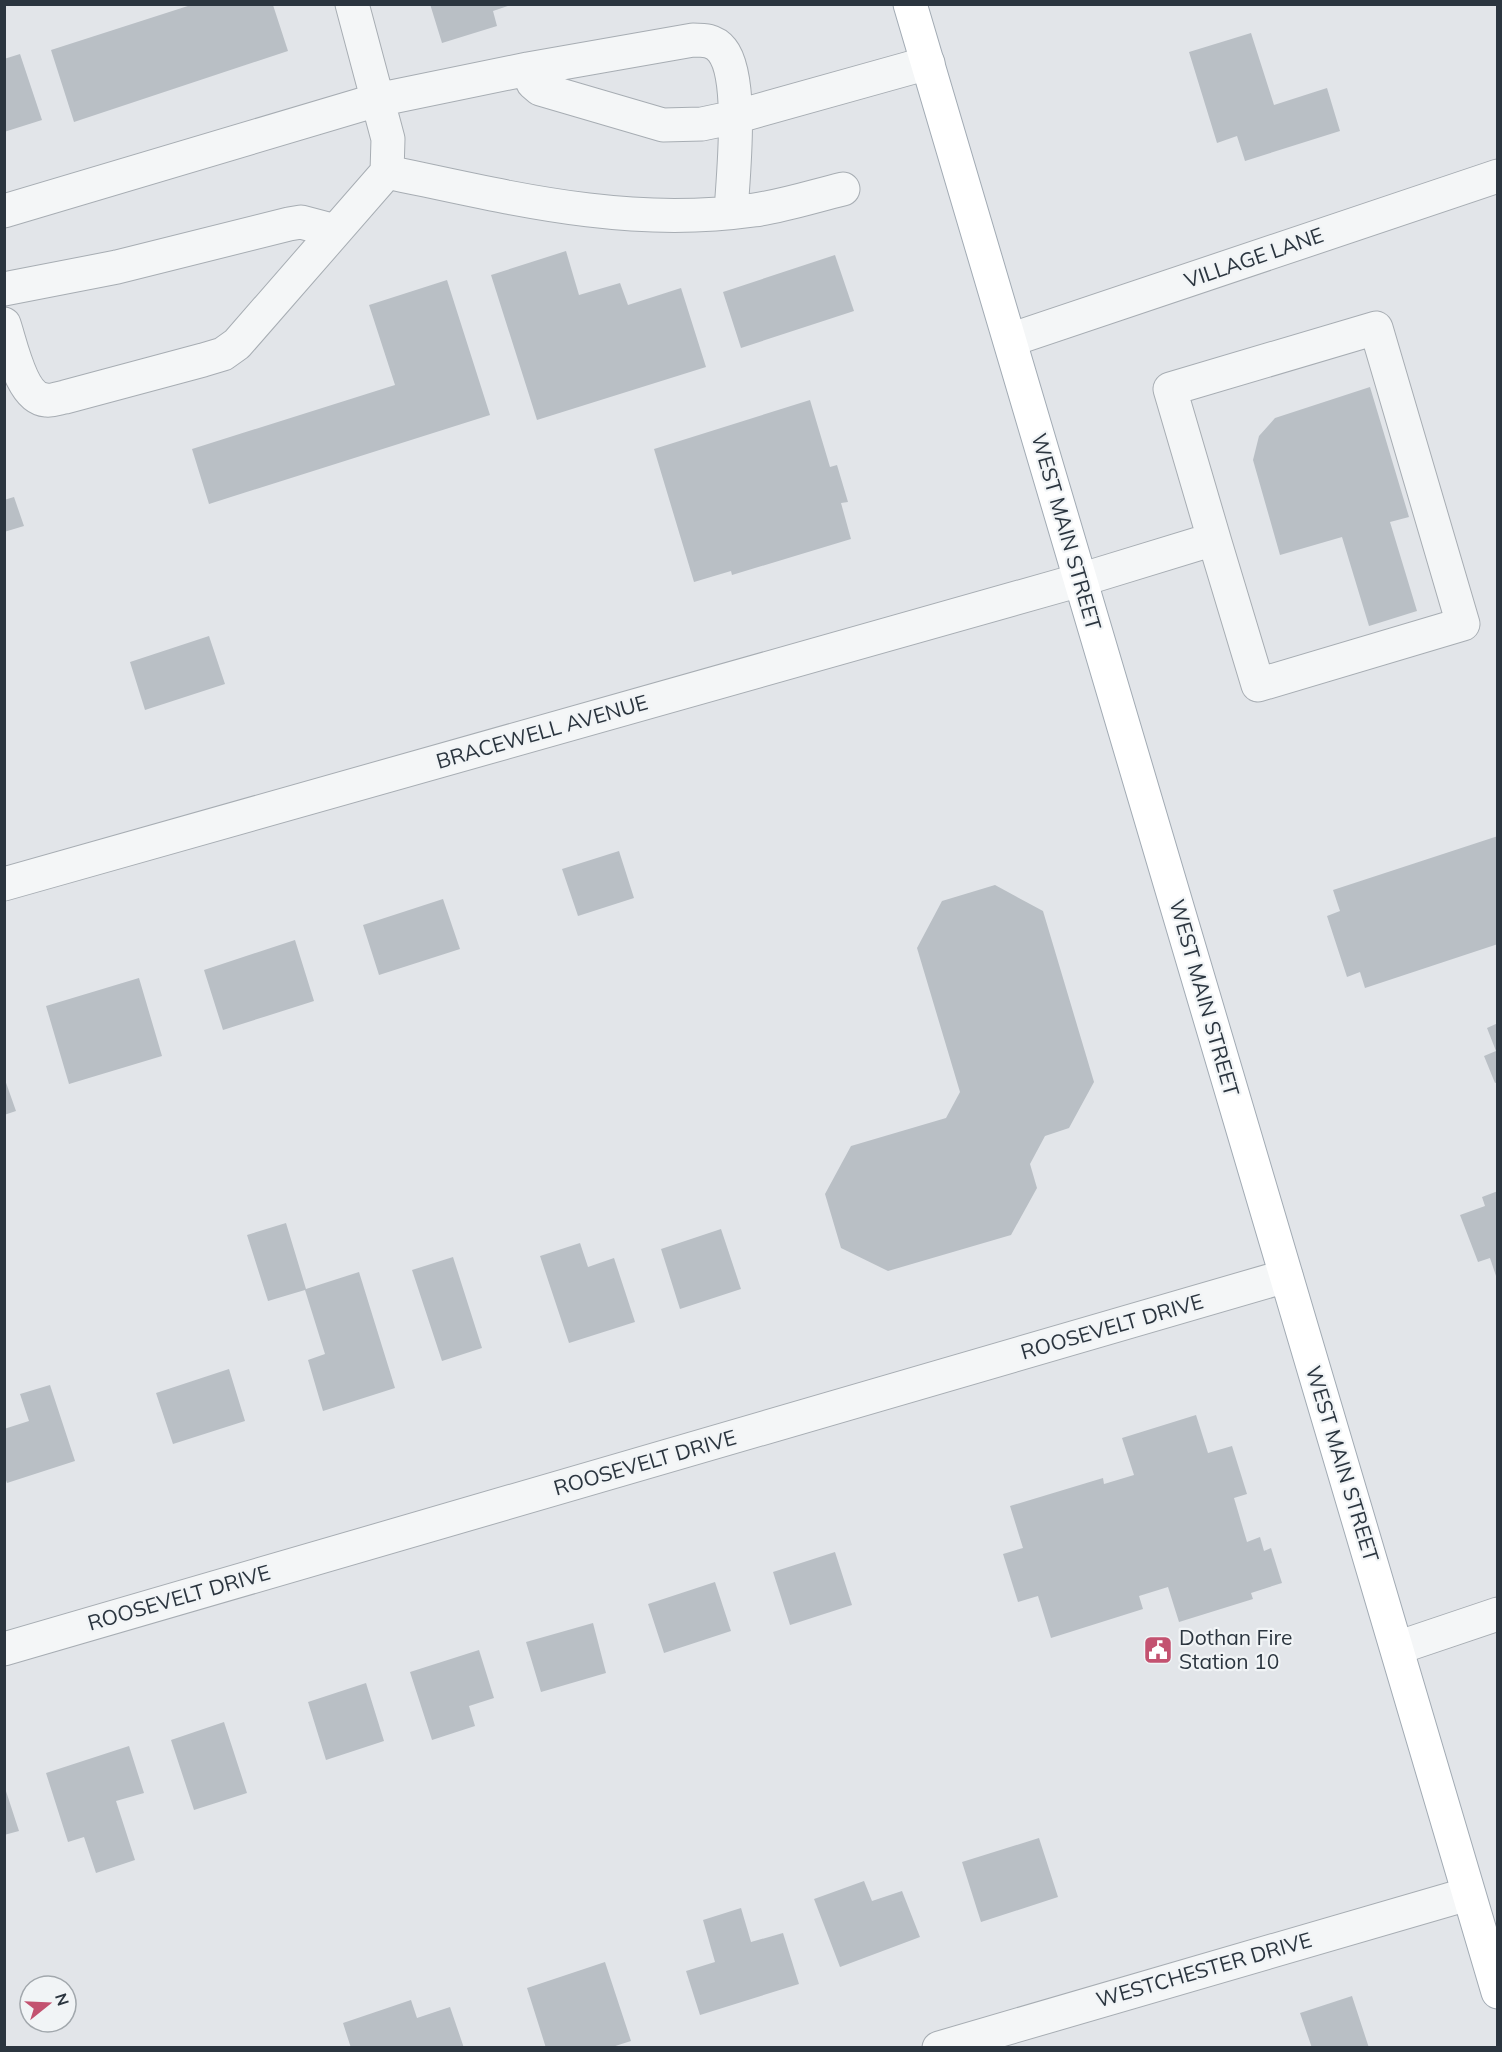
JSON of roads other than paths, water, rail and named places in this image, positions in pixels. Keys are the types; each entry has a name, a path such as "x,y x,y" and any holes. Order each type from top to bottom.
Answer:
{"main road":[{"name":"WEST MAIN STREET","path":"910,4 1497,1992"}],"street":[{"path":"4,324 22,379 31,392 44,400 65,398 203,360 223,354 237,344 387,172 388,139 352,4"},
{"path":"4,211 377,100 528,69 693,40 709,40 721,49 729,62 735,117 731,212"},
{"path":"528,69 533,83 540,89 663,125 702,124 735,117 928,63"},
{"path":"387,172 546,206 641,217 755,210 843,189"},
{"name":"VILLAGE LANE","path":"1010,340 1497,176"},
{"path":"4,289 117,267 289,224 301,222 335,231"},
{"path":"1376,328 1463,624 1258,685 1214,538 1170,389 1376,328"},
{"name":"BRACEWELL AVENUE","path":"4,884 1080,580 1214,538"},
{"name":"ROOSEVELT DRIVE","path":"4,1649 1286,1276"},
{"path":"1397,1648 1497,1614"},
{"name":"WESTCHESTER DRIVE","path":"939,2048 1468,1894"}],"place":[{"name":"Dothan Fire Station 10","path":"1158,1650"}]}
